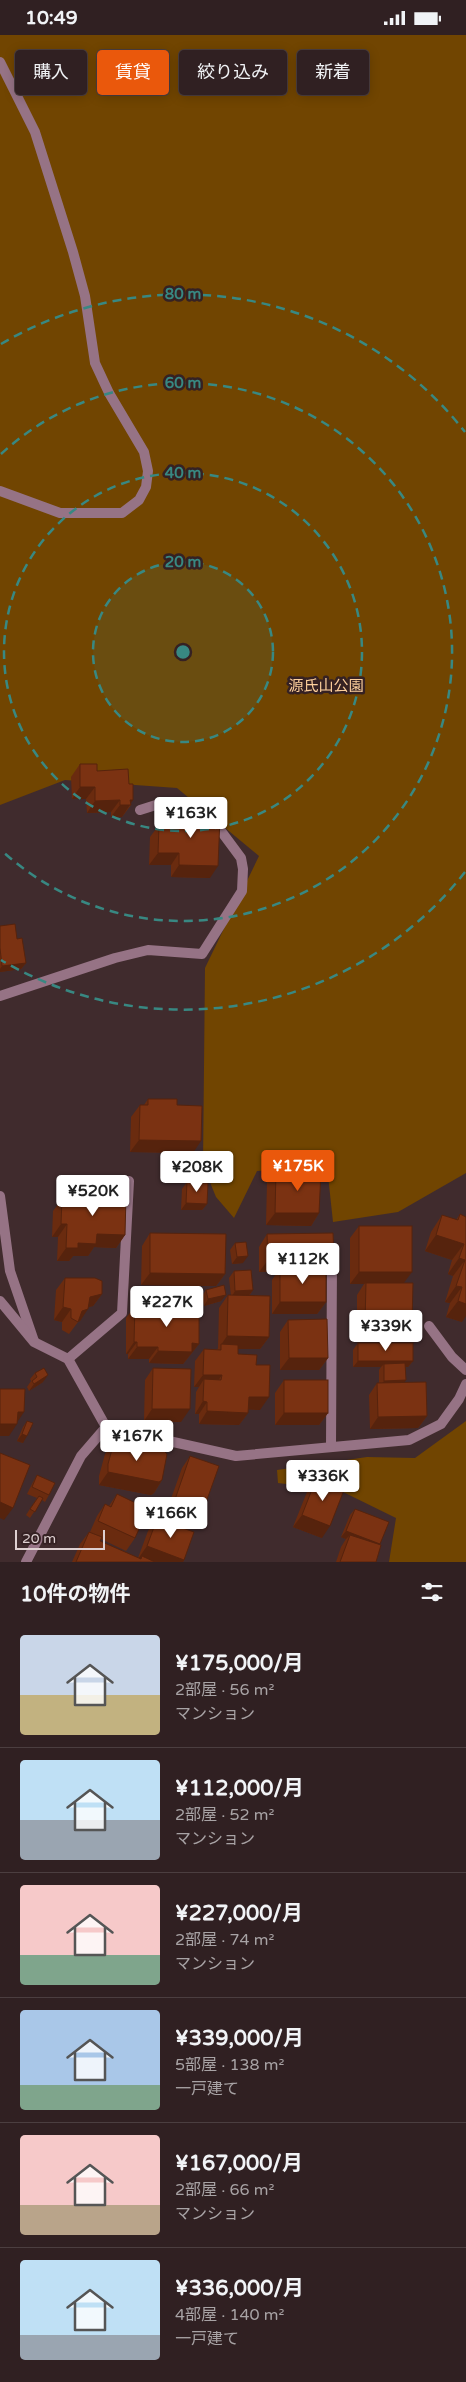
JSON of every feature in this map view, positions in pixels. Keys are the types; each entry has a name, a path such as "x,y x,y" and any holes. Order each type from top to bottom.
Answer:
{"street":[{"path":"0,62 35,133 73,252 85,296 95,363 144,452 148,471 146,487 139,500 122,513 60,513 0,491"},
{"path":"0,996 115,958 140,952 168,950 202,954 207,949 220,923 242,891 243,869 241,858 220,831 183,805 159,804 140,810"},
{"path":"68,1359 122,1313 129,1181"},
{"path":"0,1196 10,1271 34,1342"},
{"path":"331,1447 332,1260"},
{"path":"0,1301 34,1342 68,1359 94,1401 106,1427"},
{"path":"429,1326 452,1357 466,1370"},
{"path":"106,1427 236,1456 409,1440 441,1424 459,1399 466,1384"},
{"path":"26,1562 81,1456 106,1427"}],"green space":[{"name":"源氏山公園","path":"0,35 466,35 466,1173 398,1212 333,1222 327,1166 257,1171 234,1218 216,1197 203,1165 205,968 259,856 177,788 65,780 0,805"},
{"path":"466,1421 466,1562 389,1562 396,1518 341,1491 278,1483 277,1470 367,1457 415,1458"}],"building":[{"path":"80,764 97,764 97,771 128,769 129,784 133,784 133,800 130,800 131,805 120,805 120,800 95,801 95,787 80,787"},
{"path":"167,809 175,809 174,816 167,815"},
{"path":"167,815 220,817 218,866 179,865 179,853 158,853 159,825 166,825"},
{"path":"15,924 17,939 22,938 26,963 2,966 0,926"},
{"path":"148,1099 177,1099 177,1105 202,1106 201,1141 139,1140 140,1105 148,1105"},
{"path":"276,1170 321,1171 319,1213 275,1213"},
{"path":"187,1182 208,1183 207,1204 186,1203"},
{"path":"72,1193 126,1195 125,1235 97,1234 96,1244 78,1243 78,1248 66,1248 67,1224 61,1224 62,1199 72,1200"},
{"path":"460,1214 466,1217 466,1304 458,1301 462,1287 456,1286 465,1260 459,1258 464,1244 436,1235 442,1215 458,1220"},
{"path":"359,1226 412,1226 412,1272 359,1272"},
{"path":"150,1233 226,1234 225,1274 150,1273"},
{"path":"333,1233 334,1258 268,1260 267,1234"},
{"path":"246,1242 248,1256 237,1257 235,1243"},
{"path":"280,1268 326,1268 326,1302 280,1302"},
{"path":"251,1270 253,1290 235,1291 234,1271"},
{"path":"65,1278 95,1278 102,1281 102,1294 90,1297 88,1309 82,1311 78,1322 71,1318 71,1309 63,1307"},
{"path":"366,1283 413,1283 412,1323 365,1323"},
{"path":"224,1285 226,1295 208,1299 206,1290"},
{"path":"228,1295 270,1296 269,1337 227,1336"},
{"path":"135,1306 199,1307 199,1344 192,1343 192,1352 158,1351 158,1347 137,1347 137,1342 134,1342"},
{"path":"327,1319 328,1358 289,1358 288,1320"},
{"path":"358,1343 413,1343 413,1361 358,1361"},
{"path":"221,1344 238,1345 238,1354 257,1355 256,1365 270,1365 269,1397 249,1397 248,1413 207,1411 207,1402 203,1401 204,1379 221,1380 222,1375 203,1375 204,1349 221,1350"},
{"path":"405,1363 406,1380 384,1381 384,1364"},
{"path":"44,1368 48,1375 34,1384 32,1381 37,1377 35,1373"},
{"path":"153,1368 191,1369 190,1409 152,1409"},
{"path":"284,1380 328,1380 328,1413 284,1413"},
{"path":"426,1382 427,1416 378,1417 377,1383"},
{"path":"0,1389 25,1389 24,1412 18,1412 17,1424 0,1424"},
{"path":"27,1421 33,1423 27,1436 22,1434"},
{"path":"114,1442 164,1451 167,1454 162,1480 159,1482 108,1472 108,1464"},
{"path":"0,1453 30,1465 13,1508 0,1502"},
{"path":"190,1456 219,1466 204,1508 193,1505 189,1517 171,1511"},
{"path":"37,1475 55,1483 49,1495 32,1487"},
{"path":"316,1479 344,1490 330,1526 302,1515"},
{"path":"117,1494 148,1509 135,1538 98,1521 105,1504 111,1507"},
{"path":"39,1496 43,1498 35,1512 30,1509"},
{"path":"355,1509 389,1522 380,1544 346,1531"},
{"path":"157,1519 194,1532 184,1560 147,1546"},
{"path":"89,1532 102,1537 100,1541 141,1559 142,1556 155,1562 76,1562"},
{"path":"350,1535 381,1545 376,1562 340,1562"}]}
